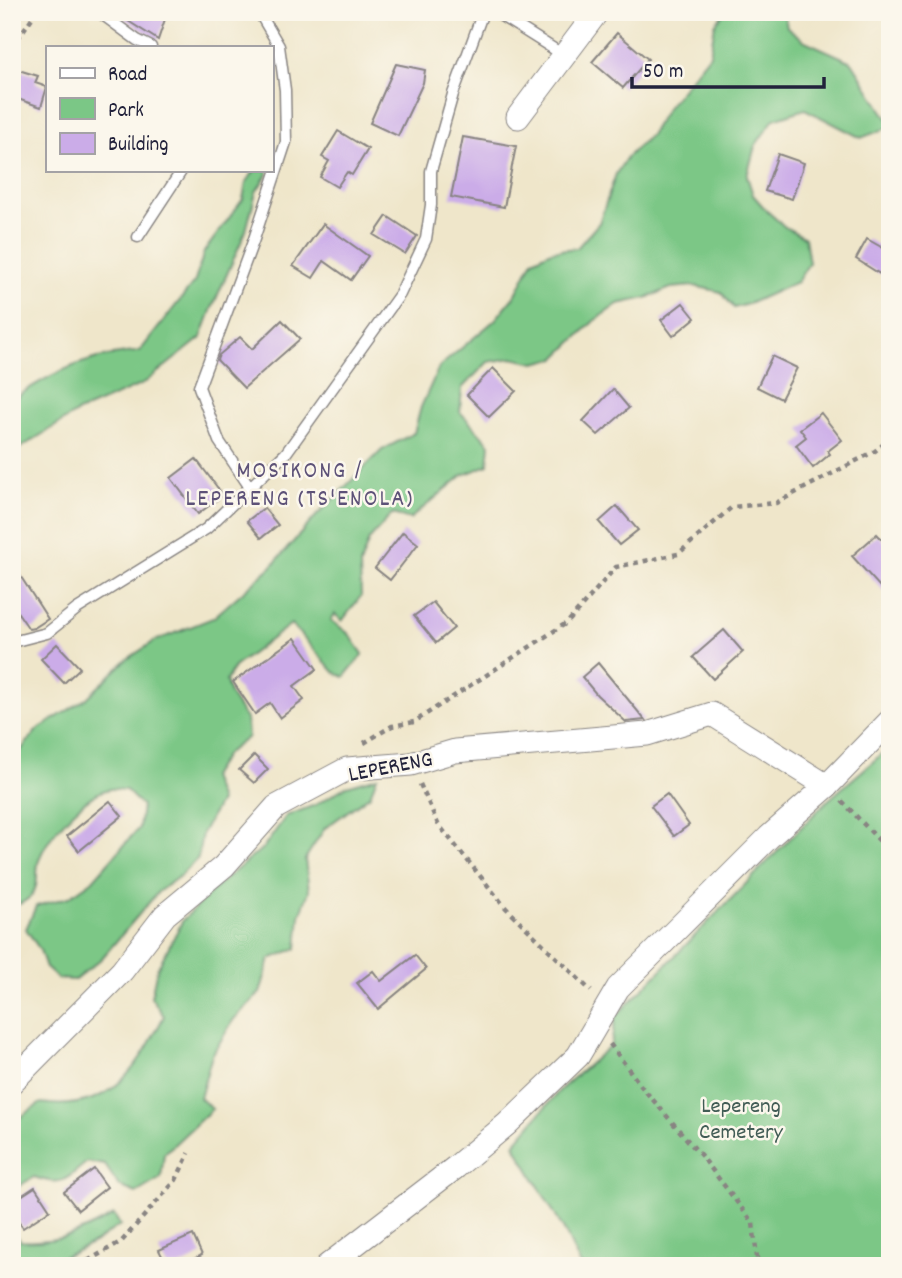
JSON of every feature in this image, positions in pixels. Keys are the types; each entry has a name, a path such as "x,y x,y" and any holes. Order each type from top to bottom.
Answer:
{"street":[{"path":"518,117 597,12"},
{"name":"LEPERENG","path":"12,1082 122,971 165,915 224,866 276,807 347,769 411,764 455,751 647,734 712,714 827,786"},
{"path":"327,1266 435,1184 507,1124 578,1055 618,988 658,946 769,836 827,786 890,722"}],"lane":[{"path":"99,12 149,46"},
{"path":"251,489 219,441 199,387 254,239 286,142 285,90 279,46 259,12"},
{"path":"12,642 47,633 77,609 206,529 286,453 400,294 426,239 431,205 431,171 453,94 483,12"},
{"path":"495,12 565,56"},
{"path":"138,237 181,172"}],"path":[{"path":"12,47 36,12"},
{"path":"347,769 357,748 370,738 392,726 414,722 568,622 616,567 678,554 732,507 776,503 875,451 890,439"},
{"path":"411,764 438,824 506,908 601,1016 641,1086 703,1158 753,1223 758,1266"},
{"path":"827,786 890,852"},
{"path":"79,1266 122,1241 176,1180 189,1153"}],"green space":[{"path":"725,12 784,12 787,27 805,41 852,62 890,123 890,127 861,138 805,109 774,119 755,146 747,176 753,195 785,227 805,238 809,263 797,282 734,308 721,292 694,286 671,288 646,298 618,304 594,321 556,358 535,363 512,358 488,362 462,388 460,412 490,444 488,465 463,475 410,519 392,514 369,540 360,565 361,596 342,621 335,614 331,620 349,634 363,654 344,677 334,672 291,624 234,667 226,681 230,695 246,719 248,737 226,754 211,777 220,801 202,833 198,858 158,892 102,958 75,980 58,979 46,968 40,950 26,929 36,906 69,897 92,881 139,828 142,806 126,790 110,789 89,799 58,828 43,851 34,892 12,906 12,761 37,730 87,698 126,660 155,641 213,618 271,567 317,515 382,450 414,433 421,407 439,367 495,320 516,294 533,260 551,251 577,248 599,223 616,174 627,157 651,134 666,109 710,54 715,24"},
{"path":"254,172 268,172 256,192 246,231 201,338 143,384 78,412 12,453 12,400 70,367 97,358 140,351 195,281 204,252 243,199 246,183"},
{"name":"Lepereng Cemetery","path":"890,747 890,1266 581,1266 564,1230 514,1144 560,1090 611,1045 616,1016 826,802"},
{"path":"377,777 370,795 325,828 305,859 309,891 300,916 297,948 270,959 260,993 234,1019 212,1055 200,1098 212,1109 164,1154 161,1178 136,1193 119,1186 105,1165 87,1162 63,1180 51,1181 34,1177 12,1190 12,1123 41,1103 65,1104 85,1101 103,1094 118,1084 143,1054 164,1016 151,997 157,969 183,920 217,886 264,847 286,816 315,805 347,786"},
{"path":"114,1215 120,1225 94,1243 44,1266 12,1266 12,1231 21,1241 47,1240 80,1232"}],"building":[{"path":"114,12 145,12 165,19 158,40"},
{"path":"617,33 648,59 623,88 592,62"},
{"path":"396,64 425,70 423,83 398,136 370,123"},
{"path":"12,68 38,76 35,83 46,87 41,107 12,97"},
{"path":"338,131 368,149 352,175 347,172 337,187 320,177 329,161 322,157"},
{"path":"463,137 516,146 504,207 451,197"},
{"path":"778,154 804,163 792,199 765,191"},
{"path":"387,216 417,236 405,254 374,235"},
{"path":"323,224 368,256 351,280 324,261 313,278 293,266"},
{"path":"867,239 890,252 880,274 856,259"},
{"path":"683,303 695,318 673,336 661,320"},
{"path":"282,320 300,339 244,388 217,360 219,355 240,337 252,349"},
{"path":"772,356 797,368 781,399 757,387"},
{"path":"493,368 516,391 489,417 467,395"},
{"path":"613,389 629,408 598,435 583,421"},
{"path":"821,413 842,440 813,468 796,445 806,437 800,429"},
{"path":"196,459 223,495 198,514 171,478"},
{"path":"617,506 638,530 619,545 599,522"},
{"path":"264,508 278,525 261,538 247,521"},
{"path":"403,532 418,544 390,580 375,568"},
{"path":"877,534 890,548 890,598 852,556"},
{"path":"12,563 48,619 34,628 29,629 12,604"},
{"path":"433,602 454,628 436,643 414,616"},
{"path":"724,630 743,652 713,679 693,657"},
{"path":"295,638 317,669 294,686 304,700 280,718 270,703 255,714 233,682"},
{"path":"57,644 80,668 64,683 41,659"},
{"path":"598,663 645,720 626,722 582,677"},
{"path":"254,755 268,769 254,783 239,770"},
{"path":"667,794 689,825 674,836 651,806"},
{"path":"110,801 122,816 79,851 67,836"},
{"path":"415,955 426,969 378,1009 357,983 373,971 381,981"},
{"path":"94,1169 107,1187 78,1210 64,1192"},
{"path":"35,1187 50,1210 23,1228 12,1213 12,1202"},
{"path":"193,1235 202,1255 180,1266 167,1266 159,1250"}],"district":[{"name":"MOSIKONG / LEPERENG (TS'ENOLA)","path":"300,483"}]}
